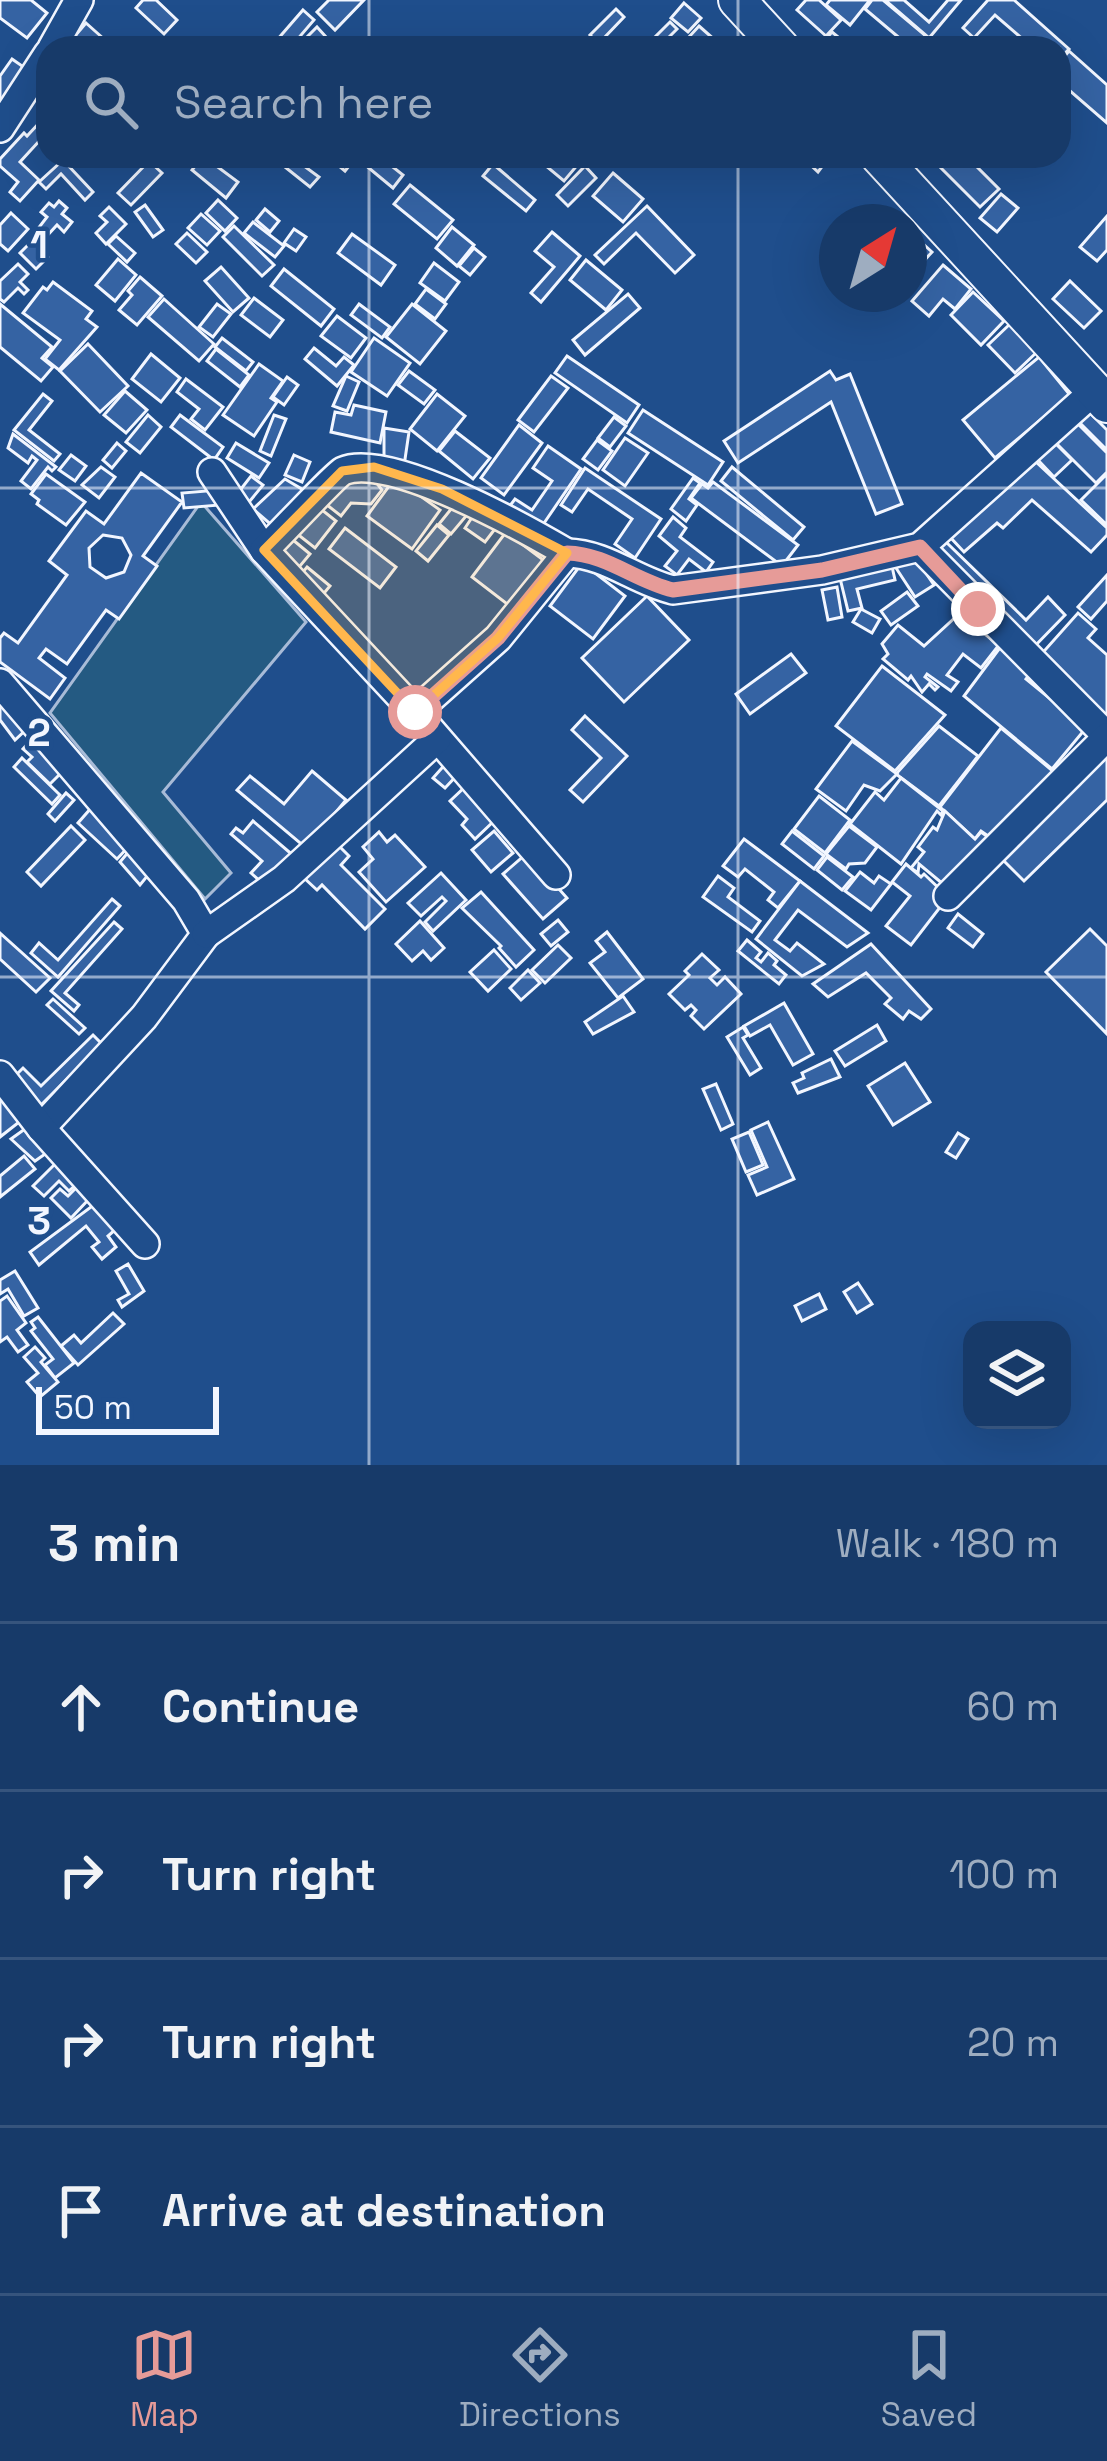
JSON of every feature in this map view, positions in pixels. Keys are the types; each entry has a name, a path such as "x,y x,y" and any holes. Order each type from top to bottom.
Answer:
{"main road":[{"path":"737,0 770,36"},
{"path":"890,168 1100,398"}],"street":[{"path":"59,36 79,0"},
{"path":"0,128 36,73"},
{"path":"264,550 342,471 374,467 442,490 567,553 592,554 673,590 822,570 920,547 1100,398"},
{"path":"212,472 264,550 415,712 556,875"},
{"path":"920,547 1107,736 948,896"},
{"path":"415,712 498,638 567,553"},
{"path":"0,683 186,900 206,934"},
{"path":"40,1128 143,1017 206,934 284,879 437,739"},
{"path":"0,1076 40,1128 145,1244"}],"highlighted area":[{"path":"374,467 442,489 567,553 498,638 415,712 264,550 342,471"}],"shaded area":[{"path":"201,502 306,622 163,792 231,873 205,899 50,713"}],"building":[{"path":"0,0 31,0 47,13 27,38 0,18"},
{"path":"143,0 156,0 177,20 164,34 136,8"},
{"path":"329,0 364,0 335,30 317,12"},
{"path":"806,0 819,0 841,20 826,36 797,10"},
{"path":"830,0 870,0 850,25 826,5"},
{"path":"872,0 883,0 926,36 897,36 865,9"},
{"path":"885,0 904,0 929,22 948,0 961,0 927,36"},
{"path":"988,0 1014,0 1054,36 1019,36 995,15 976,36 963,28"},
{"path":"684,3 701,18 688,32 671,18"},
{"path":"616,9 624,17 606,36 590,35"},
{"path":"303,10 314,20 300,36 280,36"},
{"path":"670,22 677,29 670,36 656,36"},
{"path":"86,23 101,36 75,36"},
{"path":"699,26 710,36 690,36"},
{"path":"1071,53 1107,85 1107,123 1071,92"},
{"path":"12,59 25,68 0,103 0,76"},
{"path":"36,126 36,144 20,162 39,180 20,201 10,192 18,182 0,166 0,159 24,133 27,136"},
{"path":"54,168 70,168 93,192 85,200 61,174 46,189 39,182"},
{"path":"142,168 162,173 131,205 118,193"},
{"path":"219,168 238,182 226,198 192,170"},
{"path":"286,168 307,168 319,177 310,187"},
{"path":"369,168 394,168 403,175 393,188"},
{"path":"490,168 498,168 535,200 526,211 483,176"},
{"path":"548,168 575,168 564,181"},
{"path":"583,168 596,178 568,206 557,195"},
{"path":"941,168 978,168 999,189 980,207"},
{"path":"613,173 643,199 623,222 593,196"},
{"path":"410,185 453,220 437,239 394,204"},
{"path":"1001,194 1018,208 997,232 980,218"},
{"path":"218,200 237,218 225,231 206,213"},
{"path":"59,201 67,208 62,214 72,222 64,232 57,225 46,237 37,230 47,217 41,212"},
{"path":"145,205 163,230 153,237 135,212"},
{"path":"647,206 694,255 675,273 636,233 604,264 595,255"},
{"path":"109,207 126,224 106,244 96,233 107,222 100,216"},
{"path":"265,209 279,221 270,232 256,220"},
{"path":"11,213 28,229 8,251 0,244 0,225"},
{"path":"201,214 220,231 207,245 188,228"},
{"path":"1107,216 1107,250 1097,261 1080,247"},
{"path":"253,222 284,246 275,257 244,233"},
{"path":"234,226 274,265 262,276 223,237"},
{"path":"452,227 474,245 457,266 436,248"},
{"path":"294,229 306,237 296,251 284,243"},
{"path":"552,232 580,256 541,302 531,293 554,267 535,251"},
{"path":"187,233 207,252 196,263 176,244"},
{"path":"352,234 395,265 381,285 338,253"},
{"path":"116,236 135,253 127,262 108,244"},
{"path":"32,241 48,257 36,269 20,253"},
{"path":"474,248 485,257 470,275 459,266"},
{"path":"118,259 136,275 115,301 96,285"},
{"path":"586,260 622,290 606,310 570,280"},
{"path":"434,263 459,282 445,301 420,283"},
{"path":"18,264 28,274 20,282 28,290 24,294 18,288 4,302 0,281"},
{"path":"943,265 971,289 955,309 943,299 929,316 924,312 927,284"},
{"path":"221,267 249,298 233,312 205,281"},
{"path":"284,269 334,309 321,326 271,286"},
{"path":"140,277 162,296 137,325 119,310"},
{"path":"1070,281 1101,311 1084,328 1053,299"},
{"path":"53,282 92,311 86,319 97,327 59,370 45,359 60,340 23,313 43,287 47,290"},
{"path":"426,289 446,304 435,319 415,304"},
{"path":"973,292 1004,321 981,345 951,315"},
{"path":"628,294 640,308 585,355 573,340"},
{"path":"254,298 283,320 270,337 241,315"},
{"path":"164,299 214,344 199,361 148,317"},
{"path":"0,304 52,347 42,358 53,367 41,381 0,347"},
{"path":"217,304 231,314 213,337 199,327"},
{"path":"359,304 390,327 382,338 351,315"},
{"path":"412,304 446,331 420,364 386,337"},
{"path":"337,316 366,338 351,358 321,336"},
{"path":"1011,323 1038,351 1015,373 988,345"},
{"path":"222,338 253,362 246,371 215,347"},
{"path":"374,338 410,363 387,396 351,372"},
{"path":"88,344 128,386 100,412 60,371"},
{"path":"314,348 336,366 344,357 354,365 337,386 305,359"},
{"path":"216,349 249,375 240,387 207,361"},
{"path":"151,354 180,378 161,402 132,379"},
{"path":"567,356 639,405 627,423 555,373"},
{"path":"1039,357 1070,395 995,458 963,420"},
{"path":"259,364 283,381 271,398 277,402 254,436 223,415"},
{"path":"409,371 435,390 424,404 398,385"},
{"path":"830,371 836,380 850,374 902,504 876,514 831,402 738,463 724,441"},
{"path":"346,376 359,382 347,411 333,406"},
{"path":"551,376 568,388 534,432 518,420"},
{"path":"287,377 298,385 284,405 273,397"},
{"path":"186,379 223,407 205,430 191,419 199,409 177,392"},
{"path":"125,391 147,410 126,433 104,415"},
{"path":"43,394 52,401 29,430 60,454 54,461 14,430"},
{"path":"437,394 465,416 437,451 410,429"},
{"path":"354,405 386,412 380,443 331,432 335,412 351,415"},
{"path":"643,410 723,462 708,485 628,433"},
{"path":"1090,413 1107,430 1107,450 1078,421"},
{"path":"148,415 161,427 140,453 126,442"},
{"path":"180,415 223,447 214,460 171,427"},
{"path":"274,415 286,419 271,456 260,451"},
{"path":"614,417 626,426 610,447 598,438"},
{"path":"1077,423 1107,453 1107,472 1096,483 1056,443"},
{"path":"519,425 542,443 504,495 481,478"},
{"path":"384,428 409,432 404,466 384,463"},
{"path":"455,431 490,458 473,479 439,451"},
{"path":"13,434 56,467 52,471 48,467 31,489 21,481 37,460 32,456 28,463 8,448"},
{"path":"625,438 648,453 625,486 603,470"},
{"path":"597,440 612,451 598,470 583,459"},
{"path":"117,443 126,451 112,468 103,460"},
{"path":"236,443 269,463 259,478 227,458"},
{"path":"1055,443 1072,460 1054,477 1038,460"},
{"path":"548,446 581,469 540,529 509,507 515,499 532,510 552,481 533,468"},
{"path":"71,455 86,466 75,481 59,470"},
{"path":"294,455 310,462 302,482 285,475"},
{"path":"1036,462 1107,528 1107,535 1091,552 1032,500 1003,528 997,523 964,552 950,537"},
{"path":"101,467 115,477 99,498 82,485"},
{"path":"732,467 804,527 793,540 721,481"},
{"path":"585,468 661,519 635,558 615,544 632,519 588,489 572,512 561,505"},
{"path":"141,473 182,502 143,556 157,566 119,619 106,610 67,664 46,649 39,658 65,678 50,699 0,662 0,638 4,633 18,643 67,575 49,561 86,511 104,524","holes":["103,535 122,538 131,555 124,572 106,578 90,567 89,548"]},
{"path":"46,474 85,502 66,525 31,494"},
{"path":"357,474 373,478 382,490 371,504 351,503 341,516 322,501"},
{"path":"1107,474 1107,525 1081,500"},
{"path":"251,476 263,485 245,507 234,498"},
{"path":"395,478 440,510 412,549 367,516"},
{"path":"693,478 700,483 689,499 697,505 686,521 671,509"},
{"path":"285,479 305,491 275,528 253,509"},
{"path":"713,482 798,545 782,566 691,498 702,484 708,488"},
{"path":"218,490 220,505 184,508 182,493"},
{"path":"460,498 472,509 451,534 439,524"},
{"path":"317,506 336,521 315,548 296,533"},
{"path":"477,510 498,525 485,542 465,528"},
{"path":"673,517 686,528 680,537 713,562 706,572 689,559 677,575 665,566 677,551 659,536"},
{"path":"437,525 449,535 428,561 416,551"},
{"path":"345,528 396,567 380,588 329,549"},
{"path":"506,532 546,562 511,607 472,577"},
{"path":"287,535 310,554 295,572 272,553"},
{"path":"946,542 1026,620 1048,597 1065,615 1032,649 934,555"},
{"path":"914,556 934,585 915,597 896,568"},
{"path":"891,562 895,580 857,589 862,608 848,611 839,574"},
{"path":"582,563 625,596 593,639 550,606"},
{"path":"307,567 330,586 320,598 297,579"},
{"path":"1107,575 1107,601 1091,619 1078,607"},
{"path":"837,587 842,617 828,620 822,590"},
{"path":"907,592 918,606 891,625 881,611"},
{"path":"647,596 689,640 624,702 582,658"},
{"path":"861,609 880,619 872,633 853,622"},
{"path":"1078,613 1096,629 1088,638 1107,655 1107,721 1037,659"},
{"path":"959,614 999,645 981,668 963,654 947,675 958,682 951,691 927,674 938,687 935,690 929,684 922,692 911,676 908,680 883,659 888,654 882,644 898,625 924,646"},
{"path":"1002,645 1033,670 1026,679 1086,728 1052,769 964,696"},
{"path":"791,654 806,673 750,714 736,694"},
{"path":"882,666 945,715 895,771 836,726"},
{"path":"0,694 30,726 15,740 0,720"},
{"path":"585,716 627,756 583,802 570,790 601,758 572,730"},
{"path":"939,726 978,756 939,806 896,774"},
{"path":"1001,728 1054,772 991,838 981,831 975,839 940,807"},
{"path":"33,738 65,769 50,784 27,762 32,757 23,749"},
{"path":"852,741 897,774 880,791 864,785 846,811 816,789"},
{"path":"1107,748 1107,800 1024,881 995,852"},
{"path":"22,758 60,795 52,804 14,767"},
{"path":"449,760 461,771 445,788 433,778"},
{"path":"312,771 346,800 306,848 237,790 250,776 284,804"},
{"path":"901,778 943,811 941,815 937,811 901,864 850,824 875,792 884,800"},
{"path":"465,787 495,820 475,839 462,825 467,819 450,801"},
{"path":"66,793 74,800 55,821 48,814"},
{"path":"819,796 850,820 825,853 794,829"},
{"path":"92,807 131,844 117,859 78,823"},
{"path":"945,811 975,839 981,832 995,842 943,884 919,864 918,873 911,868 924,852 918,847 933,827 937,830"},
{"path":"253,821 295,857 268,888 251,873 262,861 231,834 236,828 243,833"},
{"path":"71,826 85,840 41,886 27,872"},
{"path":"849,826 877,847 865,863 849,864 846,869 826,854"},
{"path":"494,831 513,853 491,872 472,850"},
{"path":"792,831 824,856 814,869 782,844"},
{"path":"379,832 387,842 395,835 425,867 386,902 359,872 373,859 363,847"},
{"path":"744,839 800,881 778,908 768,900 774,892 745,869 738,877 723,866"},
{"path":"337,844 349,856 341,865 385,909 365,929 322,885 317,890 303,877"},
{"path":"130,850 153,869 140,885 120,862"},
{"path":"527,853 567,898 543,919 503,874"},
{"path":"827,857 853,877 842,890 817,870"},
{"path":"906,864 948,897 911,945 886,926 910,896 892,882"},
{"path":"860,872 874,883 879,876 891,884 871,910 845,891"},
{"path":"441,873 466,900 433,931 425,922 446,901 442,897 421,916 408,903"},
{"path":"718,876 734,888 728,897 760,921 752,932 703,897"},
{"path":"800,881 868,933 847,947 798,910 775,940 790,951 797,943 824,964 802,976 756,939"},
{"path":"481,892 534,950 516,967 462,908"},
{"path":"112,899 120,906 58,977 31,953 39,943 58,960"},
{"path":"958,914 983,934 973,947 948,928"},
{"path":"558,920 568,932 551,946 541,934"},
{"path":"420,921 444,948 431,960 423,951 412,961 396,944"},
{"path":"114,922 122,929 65,993 79,1005 74,1011 51,991"},
{"path":"1090,929 1107,946 1107,1034 1046,972"},
{"path":"607,932 643,979 618,998 590,963 605,952 596,941"},
{"path":"0,933 50,978 36,992 0,959"},
{"path":"747,940 761,952 756,958 761,962 768,953 777,961 774,965 786,975 779,984 738,951"},
{"path":"871,944 931,1009 921,1019 909,1011 903,1019 885,1004 891,998 866,973 828,997 813,984"},
{"path":"558,945 571,958 545,983 532,970"},
{"path":"494,950 511,969 488,991 470,972"},
{"path":"702,954 719,970 710,978 717,985 725,977 741,994 704,1029 691,1016 696,1010 691,1005 685,1010 669,994"},
{"path":"528,970 540,983 521,1000 510,988"},
{"path":"623,996 634,1012 593,1034 585,1022"},
{"path":"53,999 85,1028 79,1034 47,1005"},
{"path":"784,1003 813,1054 793,1065 770,1025 750,1036 744,1026"},
{"path":"877,1025 886,1041 845,1066 835,1051"},
{"path":"743,1027 748,1035 743,1038 761,1068 750,1075 727,1037"},
{"path":"93,1035 102,1044 41,1105 14,1077 23,1068 41,1086"},
{"path":"831,1059 840,1077 798,1093 793,1083 804,1078 802,1073"},
{"path":"905,1063 930,1102 893,1125 868,1086"},
{"path":"716,1084 733,1124 721,1130 703,1089"},
{"path":"0,1089 23,1119 0,1137"},
{"path":"768,1122 794,1179 757,1195 748,1175 767,1167 751,1130"},
{"path":"29,1126 48,1152 35,1161 11,1139"},
{"path":"749,1132 763,1165 746,1172 732,1139"},
{"path":"958,1133 968,1139 956,1158 946,1152"},
{"path":"24,1156 35,1169 0,1197 0,1176"},
{"path":"55,1164 76,1185 69,1191 59,1181 44,1196 33,1186"},
{"path":"77,1187 89,1199 71,1218 51,1198 60,1189 68,1196"},
{"path":"95,1204 116,1229 108,1236 116,1247 102,1259 92,1247 99,1242 86,1226 39,1265 30,1252"},
{"path":"128,1264 144,1291 122,1307 118,1300 129,1294 116,1271"},
{"path":"15,1271 38,1308 24,1316 8,1289 0,1294 0,1280"},
{"path":"858,1283 872,1304 857,1313 844,1292"},
{"path":"819,1294 826,1309 802,1321 795,1306"},
{"path":"7,1296 26,1323 17,1330 28,1345 18,1352 7,1337 0,1342 0,1301"},
{"path":"113,1313 124,1324 78,1365 61,1346 74,1335 81,1343"},
{"path":"38,1317 74,1363 55,1378 45,1365 53,1359 31,1331 35,1328 31,1322"},
{"path":"35,1347 58,1382 40,1397 27,1382 38,1373 24,1357"}],"route":[{"path":"415,712 498,638 567,553 592,554 673,590 822,570 920,547 978,609"}]}
